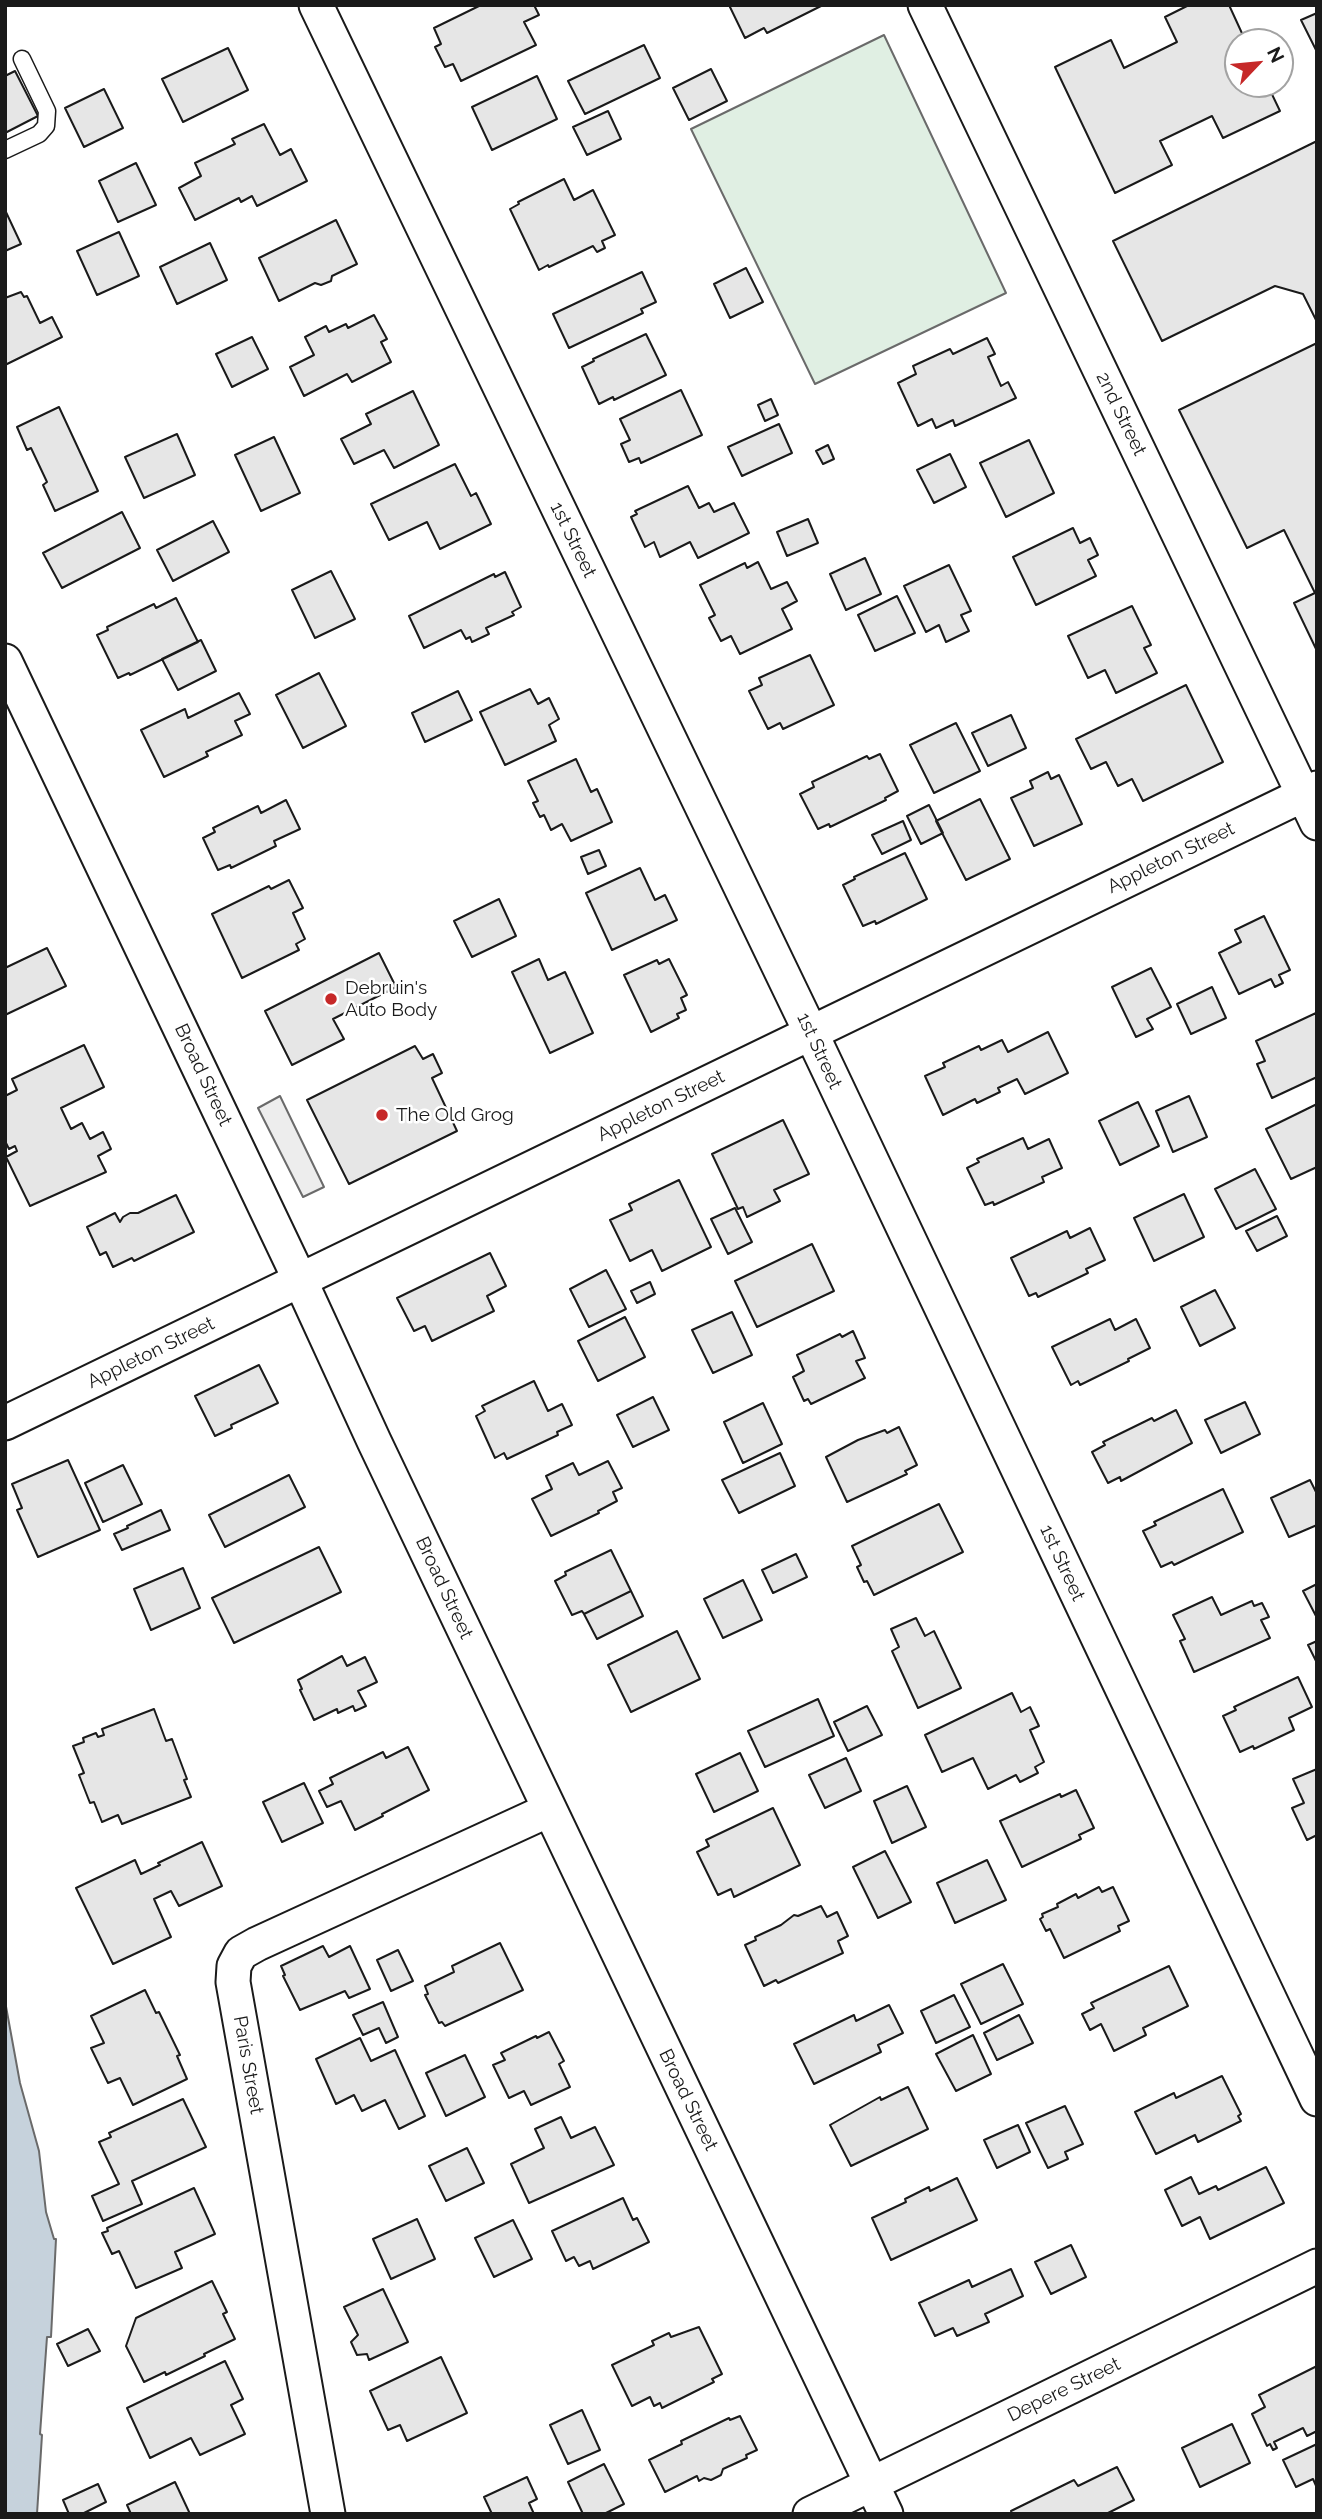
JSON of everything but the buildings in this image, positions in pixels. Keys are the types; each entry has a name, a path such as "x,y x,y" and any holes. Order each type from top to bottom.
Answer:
{"street":[{"name":"1st Street","path":"316,5 811,1033 1317,2099"},
{"name":"2nd Street","path":"925,5 1312,802"},
{"name":"Broad Street","path":"5,661 549,1810 879,2499"},
{"name":"Appleton Street","path":"5,1423 811,1033 1312,802"},
{"name":"Paris Street","path":"328,2514 233,1982 234,1966 241,1953 257,1944 549,1810"},
{"name":"Depere Street","path":"810,2514 879,2499 1317,2266"}],"lane":[{"path":"5,150 39,134 46,126 47,111 22,59"}],"green space":[{"path":"884,35 1006,293 815,384 691,129"}],"shaded area":[{"path":"280,1096 324,1187 303,1197 258,1108"},
{"path":"5,2001 20,2083 39,2151 46,2212 56,2239 51,2337 47,2337 40,2434 37,2514 5,2514"}],"place":[{"name":"Debruin's Auto Body","path":"331,999"},
{"name":"The Old Grog","path":"382,1115"}]}
